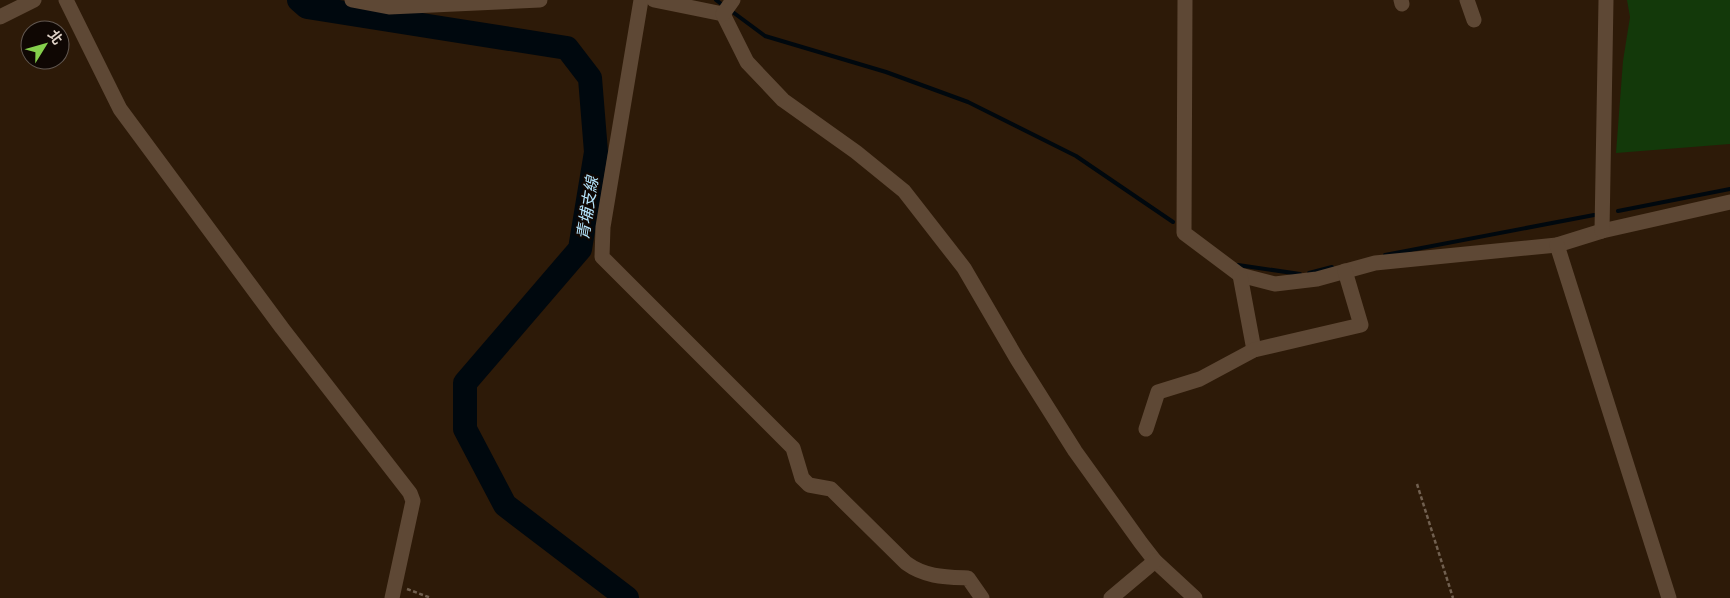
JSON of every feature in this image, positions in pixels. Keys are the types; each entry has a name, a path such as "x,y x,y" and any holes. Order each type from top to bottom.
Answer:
{"street":[{"path":"0,17 34,0"},
{"path":"66,0 120,109 282,328 410,493 413,501 393,591"},
{"path":"352,0 389,7 540,0"},
{"path":"641,0 603,227 602,257 793,448 802,478 808,485 831,489 916,571 930,576 968,578 982,598"},
{"path":"654,0 723,14"},
{"path":"723,14 733,0"},
{"path":"1185,0 1184,233 1240,275 1276,284 1317,279 1375,263 1557,246 1602,230 1730,202"},
{"path":"1467,0 1474,20"},
{"path":"1602,230 1606,0"},
{"path":"723,14 747,62 783,100 856,152 904,191 964,268 1017,359 1070,442 1155,561 1195,598"},
{"path":"1557,246 1669,598"},
{"path":"1146,429 1158,392 1200,379 1254,350 1361,325 1346,271"},
{"path":"1240,275 1254,350"},
{"path":"1111,598 1155,561"}],"path":[{"path":"1417,484 1453,598"},
{"path":"393,591 431,598"}],"green space":[{"path":"1627,0 1730,0 1730,144 1616,153 1623,61 1630,17"}],"waterway":[{"name":"青埔支線","path":"299,0 307,7 567,48 590,78 596,152 580,249 465,383 465,429 505,505 627,598"},
{"path":"716,0 724,6"},
{"path":"730,10 765,36 886,72 968,102 1076,156 1173,222"},
{"path":"1618,211 1730,189"},
{"path":"1385,255 1594,215"},
{"path":"1238,265 1300,274"},
{"path":"1309,273 1332,267"}]}
